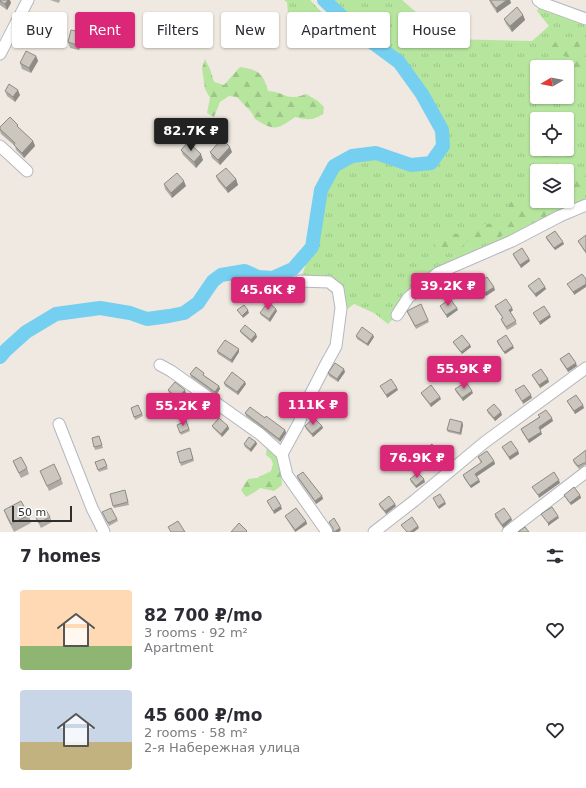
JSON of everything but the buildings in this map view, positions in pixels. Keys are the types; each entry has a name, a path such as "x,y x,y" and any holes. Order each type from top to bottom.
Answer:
{"street":[{"path":"0,54 28,0"},
{"path":"538,0 542,3 586,19"},
{"path":"0,146 27,171"},
{"path":"397,315 408,298 438,273 512,241 560,216 586,205"},
{"path":"282,454 299,423 308,399 336,346 342,308 338,289 329,282 300,281"},
{"path":"160,365 171,371 260,434 282,454 287,475 327,532"},
{"path":"374,532 485,442 586,368"},
{"path":"59,424 92,508 104,532"},
{"path":"508,532 586,472"}],"green space":[{"path":"284,0 310,0 321,12 288,12 287,2"},
{"path":"324,0 402,0 416,12 398,12 398,48 470,48 470,40 532,41 549,26 537,11 542,3 586,19 586,203 438,273 388,324 374,313 354,304 345,311 338,289 300,281 312,247 321,190 334,166 352,156 376,153 392,159 419,164 431,163 443,146 442,130 422,94 399,62 380,48 390,48 390,12 337,12"},
{"path":"586,28 586,73 575,70 574,60 568,60 565,56 557,57 550,49 558,38 570,40 579,29"},
{"path":"205,59 214,82 224,85 240,67 251,69 262,76 268,91 289,97 306,94 318,101 324,107 323,114 316,118 309,119 295,117 279,127 271,127 255,119 237,97 229,96 220,102 214,117 207,113 210,98 205,89 202,68"},
{"path":"586,165 586,197 577,203 574,203 575,172"},
{"path":"530,196 530,208 560,208 556,216 546,222 517,232 505,233 498,239 467,242 460,247 449,251 442,250 435,246 434,241 441,234 458,234 475,226 499,221 505,214 512,200"},
{"path":"267,445 280,457 282,485 274,491 260,488 246,497 241,490 248,479 257,478 271,471 273,464 271,459 266,455"}],"waterway":[{"path":"0,357 26,332 56,314 100,308 130,313 147,319 169,316 184,313 198,303 213,281 221,275 245,271 258,277 273,278 293,269 312,247 321,190 334,166 352,156 376,153 411,165 431,163 443,146 442,130 422,94 399,62 361,34 324,0"}]}
